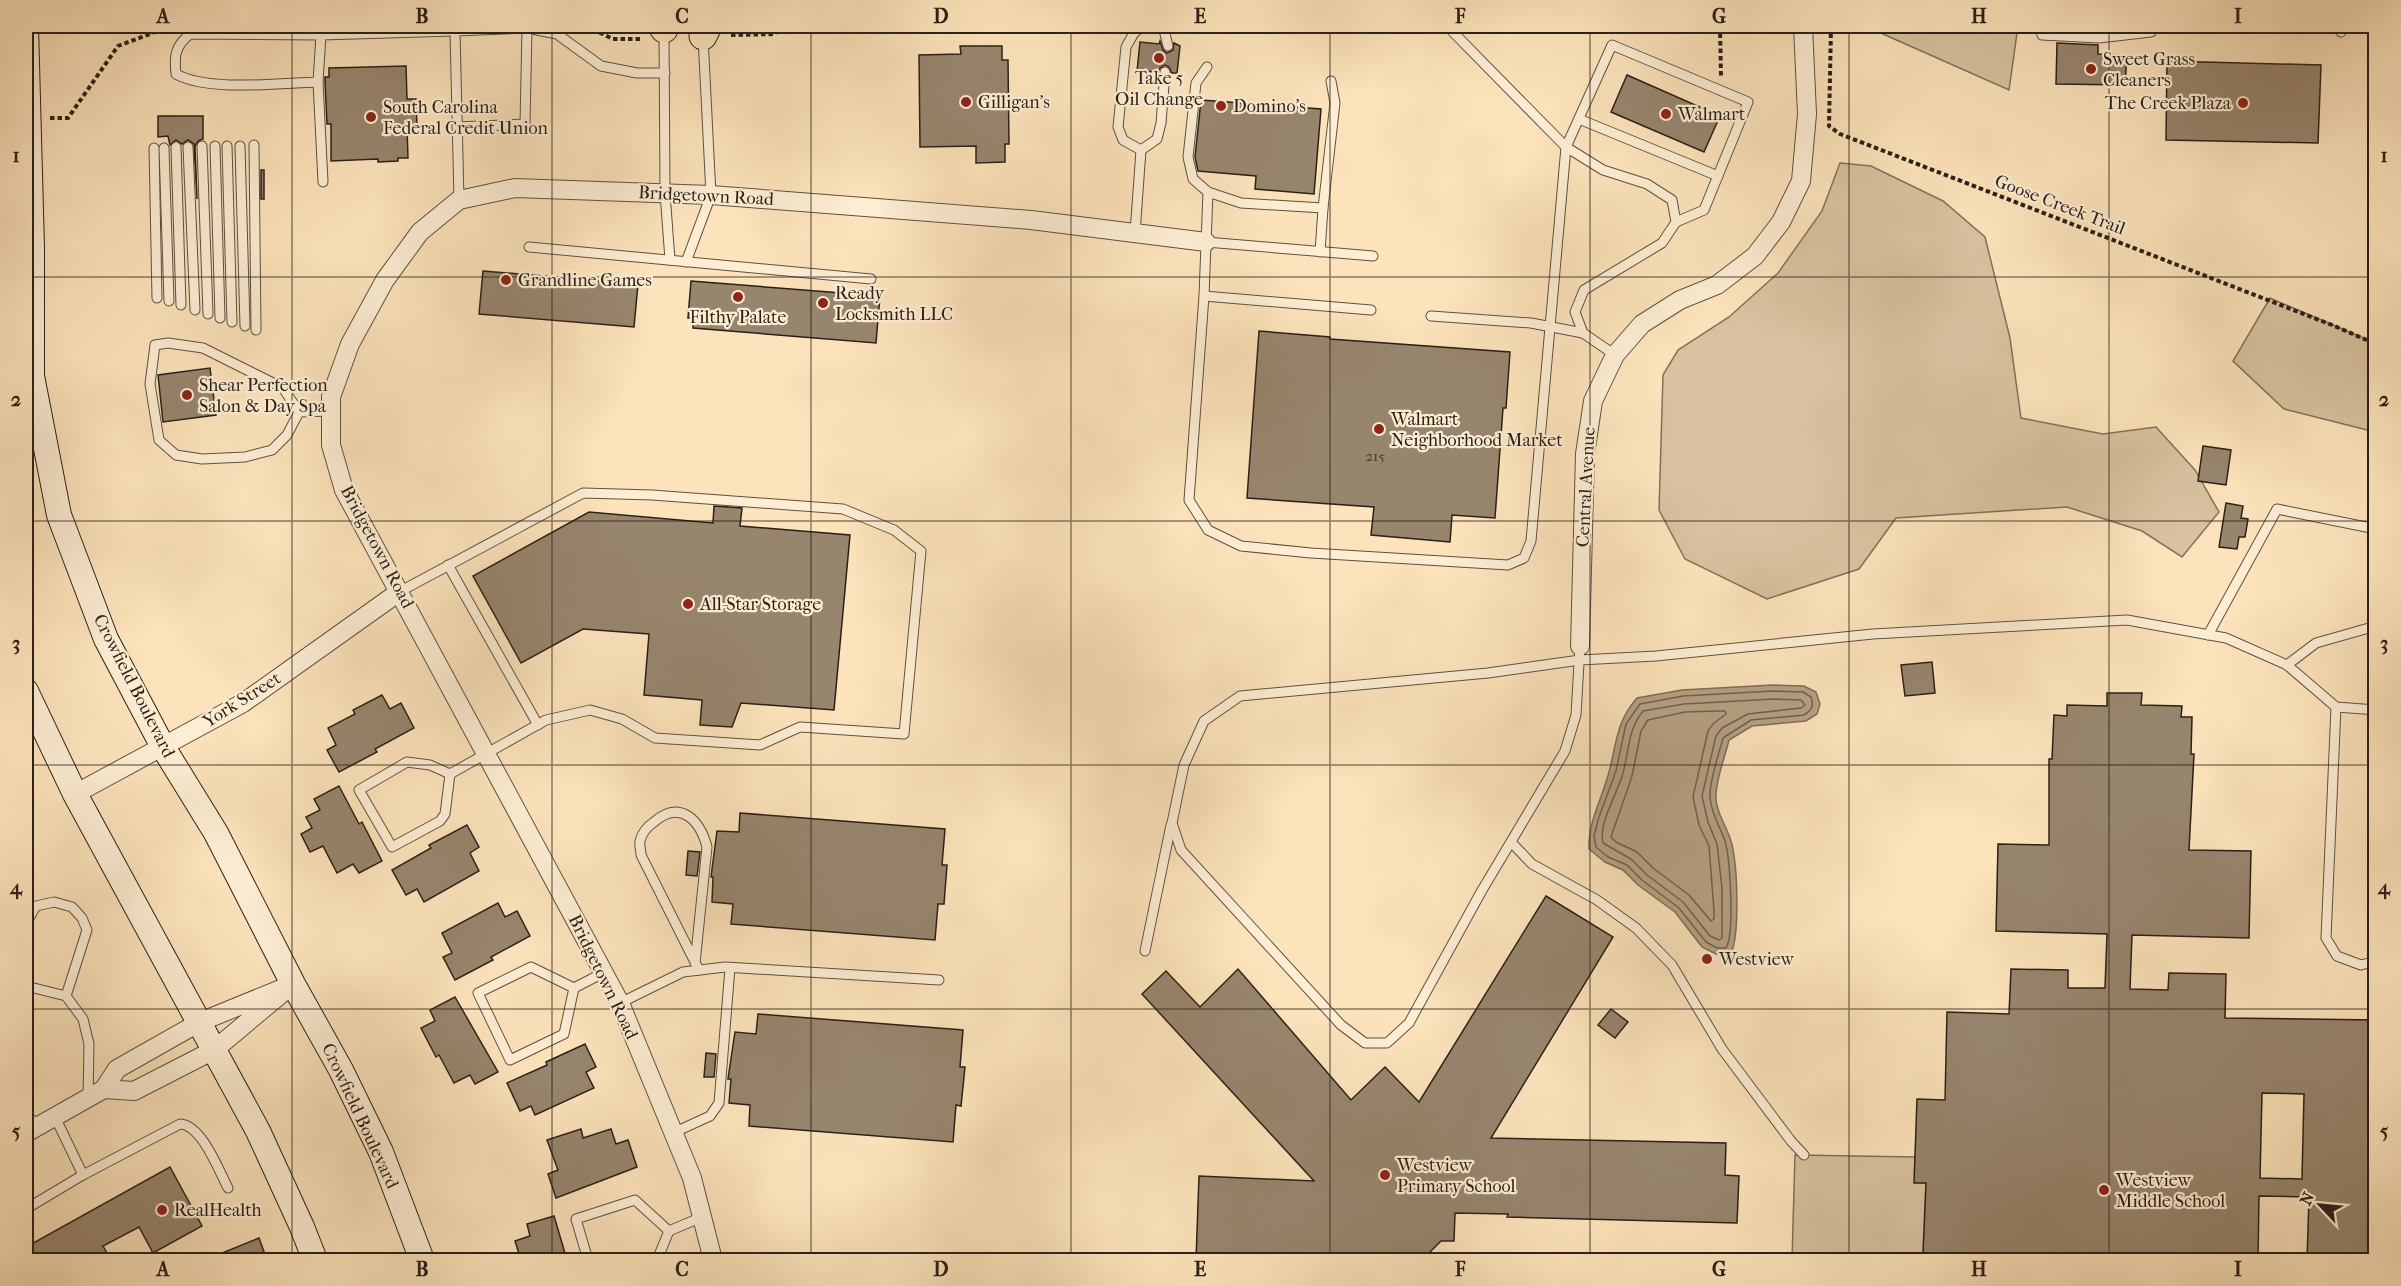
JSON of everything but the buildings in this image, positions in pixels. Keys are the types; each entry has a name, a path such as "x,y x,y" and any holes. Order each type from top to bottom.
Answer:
{"main road":[{"name":"Crowfield Boulevard","path":"26,26 32,248 32,376 59,515 105,639 162,747 216,833 293,984 341,1070 381,1152 422,1260"},
{"path":"26,691 75,794 258,1131 303,1227 315,1260"}],"street":[{"name":"Central Avenue","path":"1580,653 1584,454 1593,401 1615,355 1642,324 1680,300 1717,285 1755,256 1781,222 1801,181 1807,114 1803,26"},
{"name":"Bridgetown Road","path":"713,1260 692,1178 620,1003 344,490 331,445 330,411 331,397 350,344 385,280 420,232 459,200 515,188 711,195 1031,220 1206,242"},
{"name":"York Street","path":"75,794 243,703 399,592"},
{"path":"36,1123 104,1089 117,1069 200,1022 293,984"},
{"path":"104,1089 134,1091 214,1050 293,984"}],"lane":[{"path":"1141,150 1123,140 1118,127 1126,47 1134,33 1142,26"},
{"path":"1163,26 1168,46"},
{"path":"2040,26 2042,35 2099,38 2151,32 2152,26"},
{"path":"664,27 665,193 670,260"},
{"path":"318,82 207,84 186,80 176,74 174,56 181,42 190,34 321,35 526,28 557,34 601,66 637,73 665,73"},
{"path":"457,127 525,124 526,28"},
{"path":"1449,28 1566,147 1603,170 1647,184 1672,200 1676,222"},
{"path":"686,262 711,195 704,29"},
{"path":"455,31 459,200"},
{"path":"321,35 318,82 322,182"},
{"path":"1208,192 1204,296 1189,500 1208,530 1241,546 1311,553 1508,565 1524,558 1531,541 1566,147 1612,45 1748,102 1704,210 1676,222 1662,243 1584,290 1575,312 1583,333"},
{"path":"1207,67 1196,83 1188,158 1193,179 1208,192 1241,203 1323,208"},
{"path":"1141,150 1157,139 1161,123 1165,72"},
{"path":"1320,252 1335,103 1331,81"},
{"path":"1580,119 1719,176"},
{"path":"254,145 256,330"},
{"path":"202,146 208,314"},
{"path":"215,146 220,318"},
{"path":"227,146 232,322"},
{"path":"240,146 245,326"},
{"path":"176,147 181,305"},
{"path":"189,147 195,310"},
{"path":"157,297 159,148 169,301"},
{"path":"1135,233 1141,150"},
{"path":"1206,242 1373,256"},
{"path":"530,247 871,279"},
{"path":"1204,296 1371,310"},
{"path":"1431,316 1531,323 1583,333 1615,355"},
{"path":"168,343 203,348 283,387 299,412 287,435 272,450 245,457 202,459 176,455 159,440 150,384 155,345 168,343"},
{"path":"299,412 330,411"},
{"path":"399,592 583,493 652,495 843,509 894,530 921,551 904,734 800,728 760,745 655,738 622,719 590,710 546,720 488,755 450,774"},
{"path":"2208,635 2277,509 2376,529"},
{"path":"448,565 538,725"},
{"path":"1145,951 1184,765 1204,721 1240,696 1488,673 1580,653 1656,656 1873,634 2127,620 2226,638 2288,665 2336,707 2376,710"},
{"path":"2288,665 2316,643 2376,626"},
{"path":"1172,823 1181,850 1341,1025 1365,1043 1387,1043 1410,1023 1511,842 1565,751 1576,715 1580,653"},
{"path":"2336,707 2326,938 2337,956 2361,965 2376,962"},
{"path":"407,762 430,765 450,774 445,814 440,821 392,847 359,790 407,762"},
{"path":"681,812 694,819 703,831 706,847 697,967 641,855 640,840 647,828 665,814 681,812"},
{"path":"1511,842 1532,864 1597,900 1636,928 1672,965 1722,1048 1791,1141 1804,1155"},
{"path":"26,931 28,918 36,906 54,902 72,907 82,918 87,930 66,996"},
{"path":"531,967 574,988 564,1034 510,1060 478,993 531,967"},
{"path":"620,1003 697,967 939,980"},
{"path":"673,1133 710,1116 719,1103 730,968"},
{"path":"574,988 603,973"},
{"path":"26,987 66,996 83,1019 89,1044 88,1098"},
{"path":"36,1123 83,1175"},
{"path":"26,1209 174,1126 185,1124 200,1136 228,1188"},
{"path":"588,1260 576,1219 635,1200 669,1230"},
{"path":"657,1260 669,1230 702,1217"}],"path":[{"path":"28,119 68,118 118,46 155,32 162,26"},
{"path":"1720,26 1721,91"},
{"name":"Goose Creek Trail","path":"1831,26 1829,126 1840,134 2320,320 2376,344"}],"shaded area":[{"path":"1865,26 2018,26 2009,90"},
{"path":"1840,163 1871,166 1943,201 1985,237 2010,338 2021,418 2103,434 2156,427 2195,470 2219,512 2182,557 2142,531 2067,507 1896,518 1859,569 1767,599 1685,559 1659,510 1663,375 1678,350 1729,317 1778,273 1822,211"},
{"path":"2270,298 2375,343 2375,432 2284,409 2233,361"},
{"path":"1795,1155 1916,1157 1926,1181 1924,1260 1792,1260"}],"water":[{"path":"1773,685 1804,686 1816,692 1820,704 1817,714 1806,721 1752,726 1729,740 1718,780 1716,800 1733,849 1737,914 1731,954 1716,954 1702,947 1675,912 1638,885 1623,870 1605,862 1589,849 1591,828 1622,723 1630,706 1637,698 1682,690"}],"place":[{"name":"Take 5 Oil Change","path":"1159,58"},
{"name":"Sweet Grass Cleaners","path":"2091,69"},
{"name":"Gilligan's","path":"966,102"},
{"name":"The Creek Plaza","path":"2243,103"},
{"name":"Domino's","path":"1221,106"},
{"name":"Walmart","path":"1666,114"},
{"name":"South Carolina Federal Credit Union","path":"371,117"},
{"name":"Grandline Games","path":"506,280"},
{"name":"Filthy Palate","path":"738,297"},
{"name":"Ready Locksmith LLC","path":"823,303"},
{"name":"Shear Perfection Salon & Day Spa","path":"187,395"},
{"name":"Walmart Neighborhood Market","path":"1379,429"},
{"name":"All-Star Storage","path":"688,604"},
{"name":"Westview","path":"1707,959"},
{"name":"Westview Primary School","path":"1385,1175"},
{"name":"Westview Middle School","path":"2104,1190"},
{"name":"RealHealth","path":"162,1210"}]}
